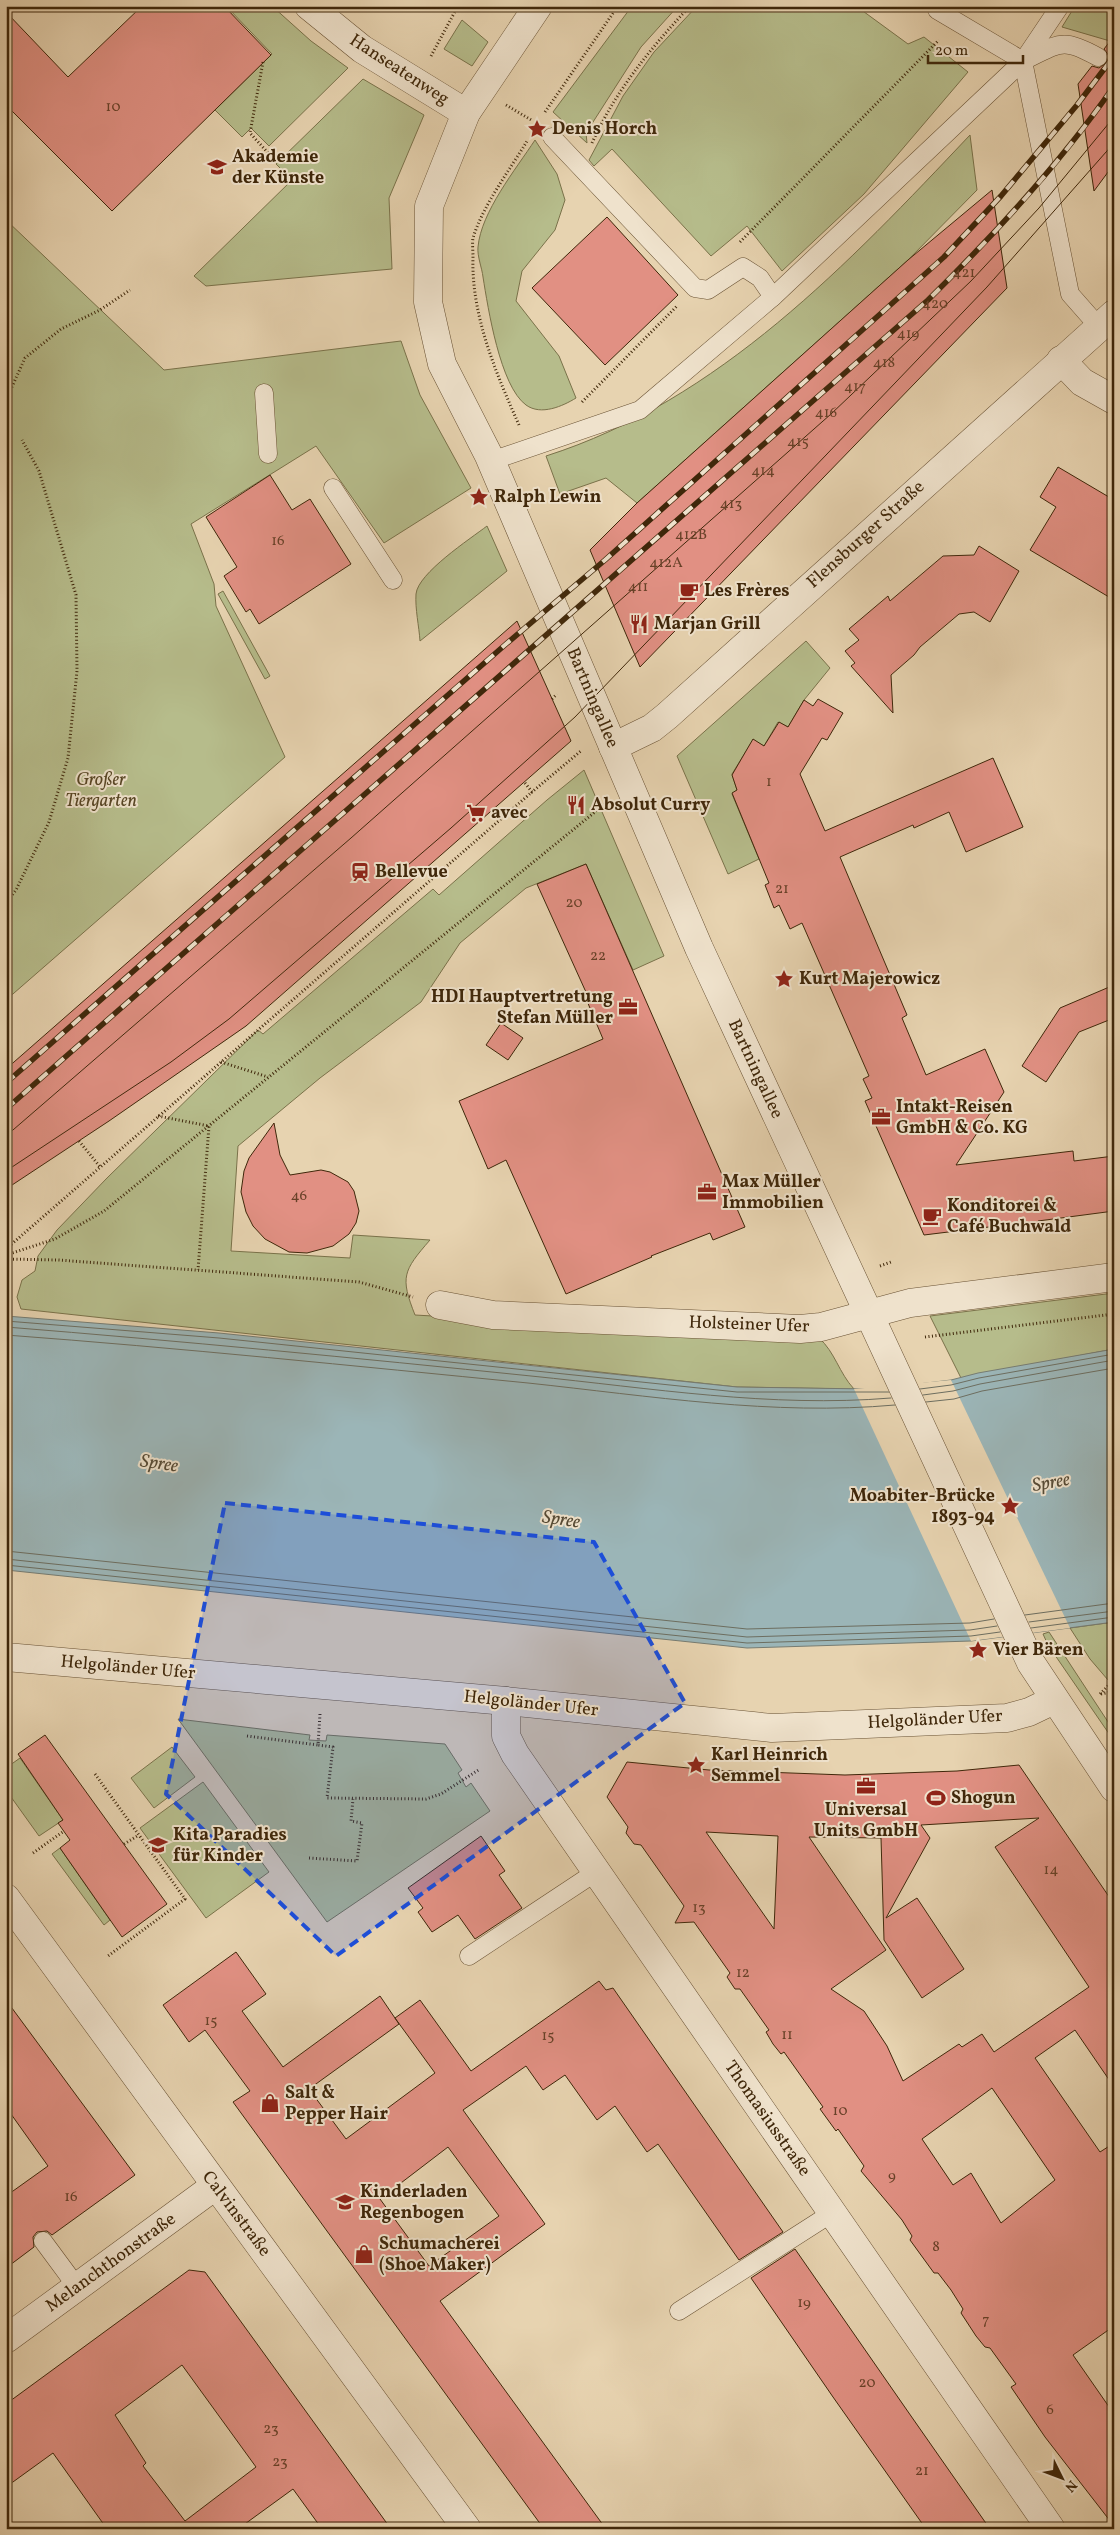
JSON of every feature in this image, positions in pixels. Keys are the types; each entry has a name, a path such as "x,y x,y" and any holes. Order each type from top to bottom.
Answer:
{"street":[{"name":"Hanseatenweg","path":"309,6 362,49 466,113"},
{"name":"Bartningallee","path":"538,6 466,113 429,206 428,302 442,364 491,461 699,948 868,1316 1031,1663 1114,1788"},
{"name":"Flensburger Straße","path":"613,747 652,728 667,716 1106,321"},
{"path":"1062,360 1082,382 1114,400"},
{"name":"Holsteiner Ufer","path":"440,1305 493,1314 800,1329 821,1327 910,1304 1114,1277"},
{"name":"Helgoländer Ufer","path":"6,1657 506,1701 772,1728 1007,1718 1029,1712 1054,1700"},
{"name":"Thomasiusstraße","path":"506,1701 506,1736 515,1754 1051,2529"},
{"name":"Calvinstraße","path":"6,1898 467,2529"},
{"name":"Melanchthonstraße","path":"6,2339 215,2186"}],"lane":[{"path":"491,461 640,410 773,297 1023,62 1060,6"},
{"path":"937,10 1023,62 1070,294 1106,321"},
{"path":"1023,62 1058,45 1075,44 1098,57"},
{"path":"552,137 695,288 708,290 743,267 760,278 773,297"},
{"path":"264,393 268,454"},
{"path":"333,488 393,580"},
{"path":"469,1956 596,1872"},
{"path":"679,2311 832,2213"},
{"path":"43,2241 77,2288"}],"path":[{"path":"420,84 433,50 458,6"},
{"path":"519,426 496,372 480,319 472,273 473,238 489,204 537,124 618,6"},
{"path":"581,167 605,115 648,52 690,6"},
{"path":"737,245 956,23"},
{"path":"264,62 250,133 270,154"},
{"path":"482,90 537,124 552,137"},
{"path":"580,404 695,288"},
{"path":"6,400 25,358 61,329 100,310 130,290"},
{"path":"6,903 16,890 49,822 68,758 77,671 76,594 39,471 22,440"},
{"path":"6,1249 584,748"},
{"path":"524,783 532,792"},
{"path":"6,1255 55,1239 104,1211 608,802"},
{"path":"221,1062 268,1077"},
{"path":"158,1116 209,1126"},
{"path":"198,1270 209,1126"},
{"path":"80,1141 100,1168"},
{"path":"6,1259 360,1282 406,1295"},
{"path":"925,1337 1114,1314"},
{"path":"1114,1680 1100,1694 1114,1691"},
{"path":"318,1746 323,1685"},
{"path":"247,1736 333,1747 326,1798 426,1798 441,1794 480,1769"},
{"path":"95,1774 186,1899 108,1956"},
{"path":"309,1858 357,1861 362,1823 351,1821 353,1799"},
{"path":"33,1853 64,1831"},
{"path":"124,1844 139,1835"}],"highlighted area":[{"path":"225,1503 594,1542 685,1703 336,1956 166,1794"}],"green space":[{"path":"226,6 272,6 311,41 348,68 269,146 251,128 242,137 215,110 272,54"},
{"path":"632,6 678,6 641,47 586,133 587,143 553,112"},
{"path":"697,6 856,6 908,44 924,37 968,72 864,194 782,271 747,226 711,256 612,149 594,166 589,160 623,96 654,52"},
{"path":"1075,6 1114,6 1114,35 1110,41 1062,27"},
{"path":"462,20 488,42 472,66 444,49"},
{"path":"363,79 424,115 389,198 392,269 206,286 194,276 292,180 276,164"},
{"path":"970,135 977,190 908,260 637,503 606,478 560,494 546,456 609,432 668,401 724,364 778,323 828,278 877,231"},
{"path":"535,140 557,174 565,200 555,230 522,271 516,301 559,356 576,398 558,407 545,410 538,410 526,405 517,395 509,381 502,364 492,326 478,251 481,234 492,205"},
{"name":"Großer Tiergarten","path":"6,220 164,370 401,341 420,395 471,488 384,543 316,446 191,524 214,584 216,606 285,757 6,1000"},
{"path":"487,526 507,571 420,641 416,600 419,586 426,576 446,557"},
{"path":"223,591 270,676 265,679 218,594"},
{"path":"806,641 830,668 804,700 788,727 778,722 764,746 753,740 732,774 737,790 732,794 759,859 728,874 677,756"},
{"path":"584,770 664,956 633,970 586,864 526,888 460,943 421,1002 320,1078 238,1146 231,1251 350,1258 353,1235 430,1240 414,1259 407,1275 407,1292 415,1315 819,1338 854,1389 737,1387 21,1309 17,1297 22,1280 35,1271 38,1256 57,1230 107,1178 258,1030 263,1034 433,889 439,895"},
{"path":"1114,1293 1114,1349 961,1378 930,1316"},
{"path":"1114,1622 1114,1670 1108,1680 1090,1659 1070,1628"},
{"path":"1049,1632 1114,1731 1114,1741 1048,1645 1043,1634"},
{"path":"178,1719 310,1735 309,1740 326,1741 327,1735 445,1744 462,1770 458,1773 466,1787 471,1783 490,1811 327,1922"},
{"path":"172,1747 195,1777 154,1808 131,1778"},
{"path":"20,1758 63,1820 39,1836 6,1790 6,1768"},
{"path":"203,1782 269,1872 206,1918 140,1828"},
{"path":"60,1848 110,1920 104,1925 52,1854"}],"water":[{"name":"Spree","path":"6,1316 219,1333 737,1387 868,1389 902,1386 951,1380 978,1373 1114,1349 1114,1622 971,1641 747,1648 6,1570"}],"pier":[{"path":"951,1380 1070,1628 971,1641 854,1389"}],"building":[{"path":"142,6 224,6 271,55 112,211 6,105 6,12 68,77"},
{"path":"1114,36 1114,164 1094,191 1078,84 1092,66 1099,68 1107,62 1109,56 1104,49"},
{"path":"992,190 1007,288 640,667 590,550 637,503 908,260"},
{"path":"607,217 678,295 605,365 532,288"},
{"path":"1058,467 1114,500 1114,600 1030,550 1056,507 1040,497"},
{"path":"270,475 292,510 310,499 351,564 259,624 250,609 246,612 224,576 237,567 206,517"},
{"path":"979,546 1019,571 990,622 974,612 959,614 891,675 893,713 851,666 855,663 845,651 859,640 849,629 888,596 890,601 943,556 974,555"},
{"path":"517,621 571,741 246,1026 109,1121 6,1189 6,1069"},
{"path":"818,699 843,713 827,740 822,738 800,774 825,831 993,758 1023,827 966,852 949,812 914,828 913,825 840,857 907,1015 902,1018 926,1075 985,1049 1004,1092 956,1165 1073,1151 1074,1161 1114,1156 1114,1211 1038,1221 1039,1227 1014,1230 1013,1224 924,1235 865,1101 872,1098 863,1079 869,1076 802,923 790,929 779,905 774,908 765,885 769,883 732,793 737,790 732,775 753,739 764,746 779,722 788,727 804,700 813,706"},
{"path":"586,864 745,1227 713,1240 710,1233 651,1256 566,1294 506,1160 488,1169 459,1101 603,1039 587,1001 590,1001 537,884"},
{"path":"1114,985 1114,1018 1079,1032 1046,1082 1022,1066 1060,1008"},
{"path":"501,1023 523,1038 508,1060 486,1045"},
{"path":"274,1123 280,1155 290,1175 321,1170 330,1172 348,1182 354,1191 359,1211 356,1223 349,1234 333,1246 307,1253 289,1252 265,1239 253,1226 246,1212 241,1192 244,1171 249,1158"},
{"path":"45,1735 167,1904 122,1937 60,1848 70,1840 58,1823 63,1820 18,1754"},
{"path":"627,1762 709,1770 845,1775 957,1771 1019,1765 1114,1904 1114,2087 1075,2030 1035,2058 1100,2152 1114,2143 1114,2326 1073,2355 1114,2414 1114,2526 1045,2437 1011,2387 1016,2384 990,2348 985,2347 976,2336 961,2313 963,2309 951,2290 938,2273 934,2273 910,2240 912,2236 902,2220 861,2171 864,2166 838,2129 836,2131 820,2109 823,2107 784,2052 781,2054 773,2044 766,2032 769,2030 740,1989 735,1989 727,1977 730,1973 694,1922 675,1923 684,1906 641,1845 634,1844 626,1833 628,1827 607,1797","holes":["1039,1818 995,1847 1089,1987 994,2052 982,2034 962,2047 959,2044 903,2081 887,2046 864,2011 831,1989 886,1950 809,1837 881,1838 884,1940 922,1998 964,1969 917,1898 886,1918 930,1838 921,1825","706,1832 778,1836 774,1929","992,2088 1055,2180 1001,2223 971,2173 953,2185 922,2139"]},
{"path":"481,1836 505,1871 499,1875 522,1908 475,1939 458,1915 432,1932 418,1912 423,1908 408,1888"},
{"path":"236,1952 266,1994 242,2011 283,2067 380,1996 399,2024 309,2089 346,2139 435,2073 395,2018 420,2000 471,2071 599,1981 606,1990 613,1988 783,2232 739,2260 658,2144 647,2152 615,2106 597,2120 565,2075 543,2090 526,2066 463,2110 545,2224 440,2301 606,2529 544,2529 233,2102 250,2091 205,2030 189,2042 163,2005","holes":["448,2147 499,2216 429,2266 380,2199"]},
{"path":"6,2000 135,2175 52,2235 47,2231 37,2232 33,2237 34,2247 6,2268 6,2196 48,2166 6,2107"},
{"path":"795,2249 990,2529 926,2529 833,2397 751,2278"},
{"path":"189,2270 205,2272 391,2529 322,2529 293,2489 238,2529 107,2529 53,2453 6,2487 6,2404","holes":["182,2365 256,2467 185,2521 143,2466 146,2463 115,2415"]}],"tram line":[{"path":"6,1136 351,838 831,414 971,281 1039,208 1114,117"},
{"path":"6,1171 171,1062 229,1019 451,828 575,717 987,287 1114,143"}],"railway":[{"path":"6,1083 506,644 605,560 944,257 1001,196 1077,105 1114,56"},
{"path":"6,1109 928,300 978,250 1049,171 1114,86"}],"place":[{"name":"Denis Horch","path":"537,129"},
{"name":"Akademie der Künste","path":"217,167"},
{"name":"Ralph Lewin","path":"479,497"},
{"name":"Les Frères","path":"689,591"},
{"name":"Marjan Grill","path":"639,624"},
{"name":"Absolut Curry","path":"576,805"},
{"name":"avec","path":"476,813"},
{"name":"Bellevue","path":"360,872"},
{"name":"Kurt Majerowicz","path":"784,979"},
{"name":"HDI Hauptvertretung Stefan Müller","path":"628,1007"},
{"name":"Intakt-Reisen GmbH & Co. KG","path":"881,1117"},
{"name":"Max Müller Immobilien","path":"707,1192"},
{"name":"Konditorei & Café Buchwald","path":"932,1216"},
{"name":"Moabiter-Brücke 1893-94","path":"1010,1506"},
{"name":"Vier Bären","path":"978,1650"},
{"name":"Karl Heinrich Semmel","path":"696,1765"},
{"name":"Universal Units GmbH","path":"866,1786"},
{"name":"Shogun","path":"936,1798"},
{"name":"Kita Paradies für Kinder","path":"158,1845"},
{"name":"Salt & Pepper Hair","path":"270,2103"},
{"name":"Kinderladen Regenbogen","path":"345,2202"},
{"name":"Schumacherei (Shoe Maker)","path":"364,2254"}]}
